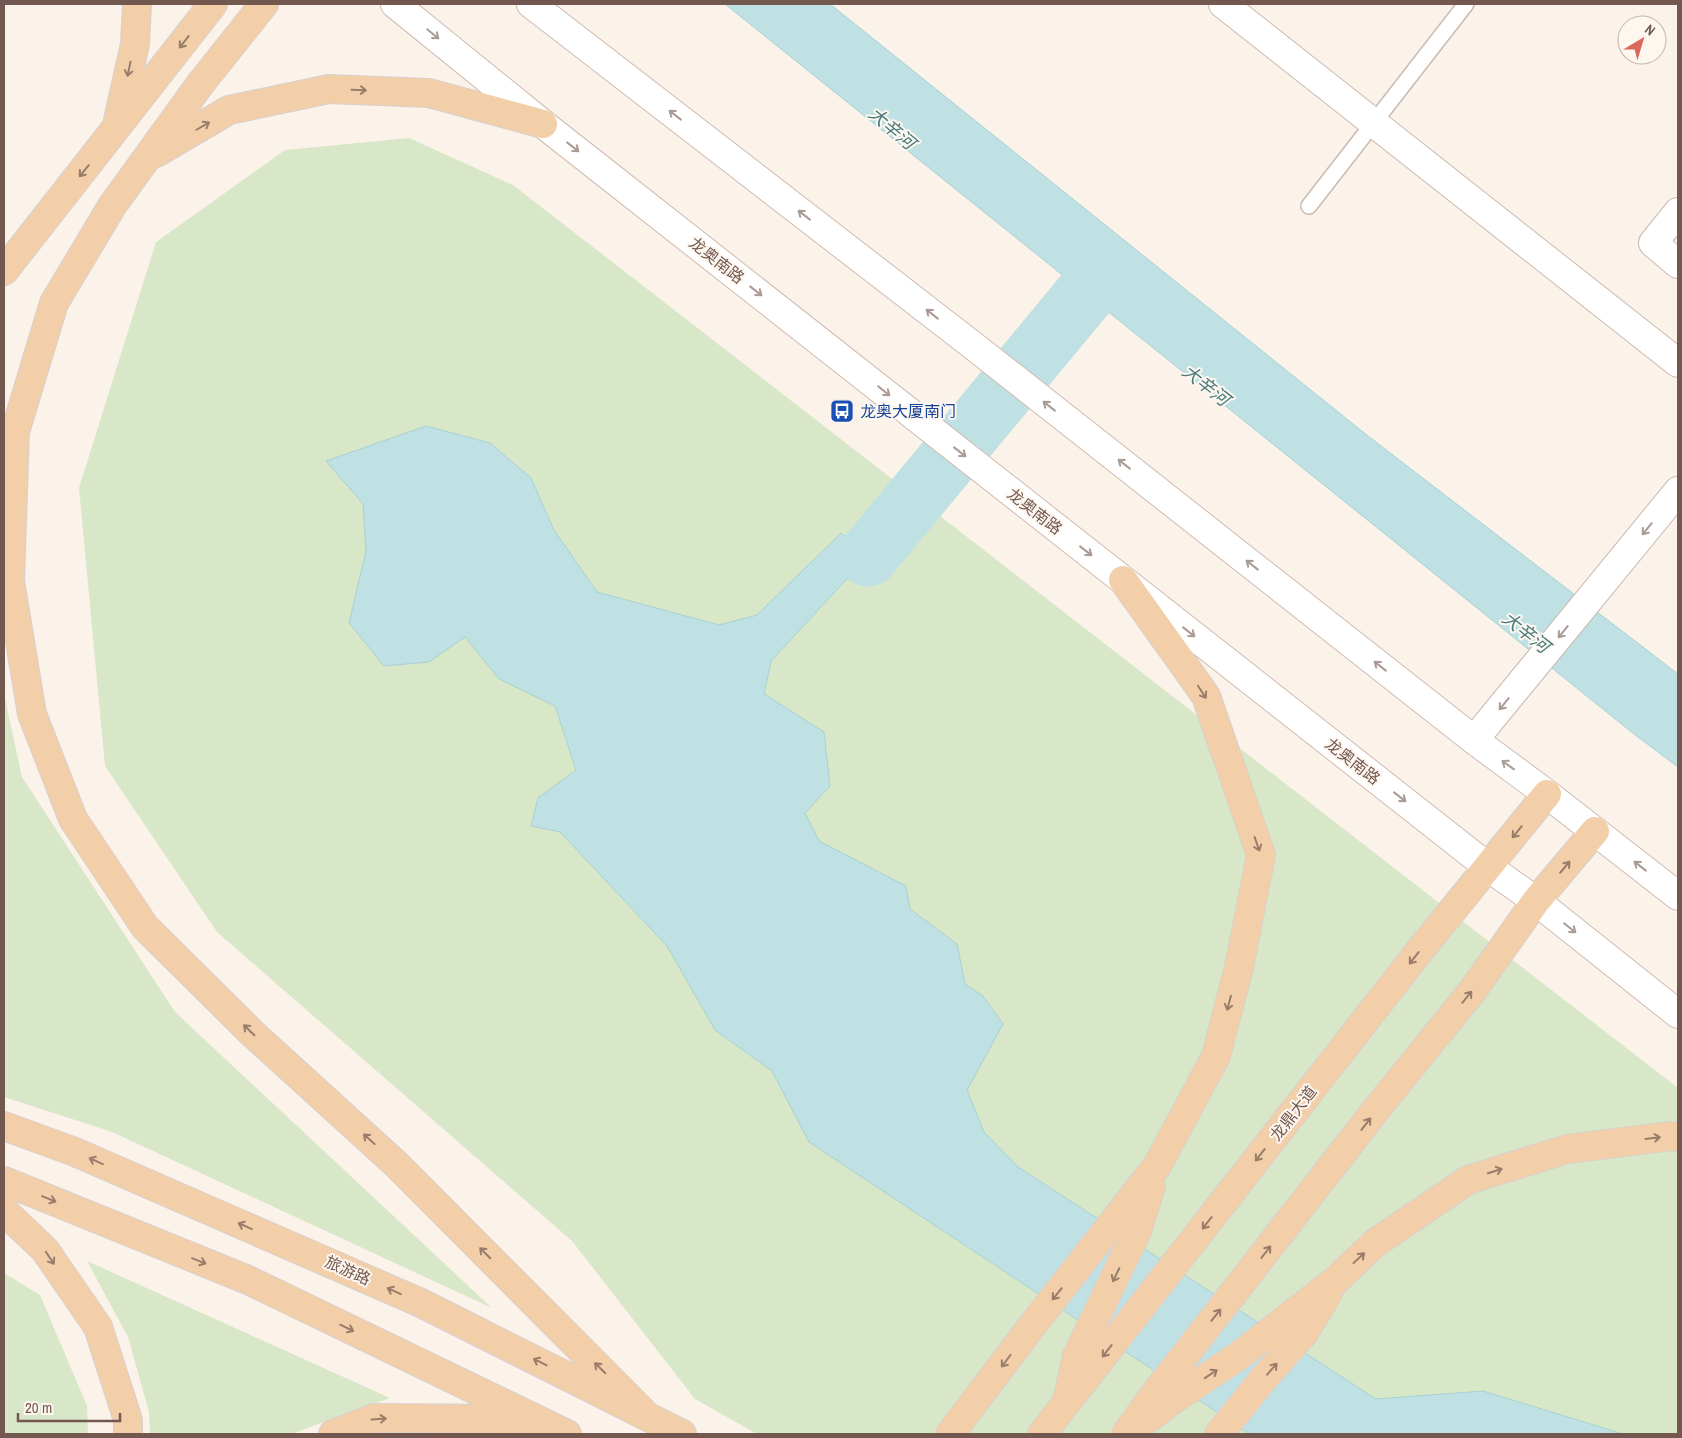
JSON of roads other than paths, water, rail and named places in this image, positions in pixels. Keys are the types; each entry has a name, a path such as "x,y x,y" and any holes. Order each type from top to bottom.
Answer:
{"main road":[{"path":"117,129 135,44 137,4"},
{"path":"4,271 214,4"},
{"path":"264,4 201,83 112,206 54,303 15,432 10,581 32,714 73,820 145,927 252,1033 396,1164 646,1415"},
{"name":"龙奥南路","path":"395,4 543,124 1488,867 1536,901 1678,1014"},
{"path":"531,4 1088,436 1474,740 1678,896"},
{"path":"1223,4 1678,363"},
{"path":"146,159 229,110 329,89 429,93 543,124"},
{"path":"1678,212 1653,243 1678,264"},
{"path":"1474,740 1678,492"},
{"path":"1083,1365 1129,1223 1216,1056 1239,966 1261,855 1206,696 1123,580"},
{"name":"龙鼎大道","path":"1042,1434 1066,1403 1083,1365 1236,1184 1421,949 1547,794"},
{"path":"1131,1434 1162,1398 1236,1290 1375,1111 1473,990 1536,901 1595,831"},
{"name":"旅游路","path":"4,1126 75,1152 421,1303 682,1434"},
{"path":"1219,1434 1263,1379 1292,1328 1335,1281 1375,1243 1468,1180 1566,1149 1671,1136 1678,1137"},
{"path":"4,1181 248,1280 567,1434"},
{"path":"4,1211 45,1250 98,1327 128,1420 128,1434"},
{"path":"950,1434 1035,1322 1129,1223"},
{"path":"1126,1434 1162,1398 1292,1328"},
{"path":"333,1434 374,1418 537,1419"}],"lane":[{"path":"1309,206 1466,4"}],"water":[{"name":"大辛河","path":"725,4 830,4 1368,436 1678,674 1678,767 1634,734"},
{"path":"426,426 490,443 531,478 554,530 597,592 719,625 757,615 841,533 868,556 771,661 764,694 824,732 830,786 805,813 819,841 906,886 910,909 957,944 965,984 983,996 1003,1024 967,1090 984,1132 1018,1167 1376,1399 1483,1391 1623,1434 1250,1434 809,1142 772,1071 715,1030 667,946 560,832 531,826 538,798 576,770 555,706 499,679 465,637 429,662 384,666 349,623 366,551 363,504 326,461"}],"waterway":[{"path":"868,556 1086,293"}],"place":[{"name":"龙奥大厦南门","path":"842,411"}]}
